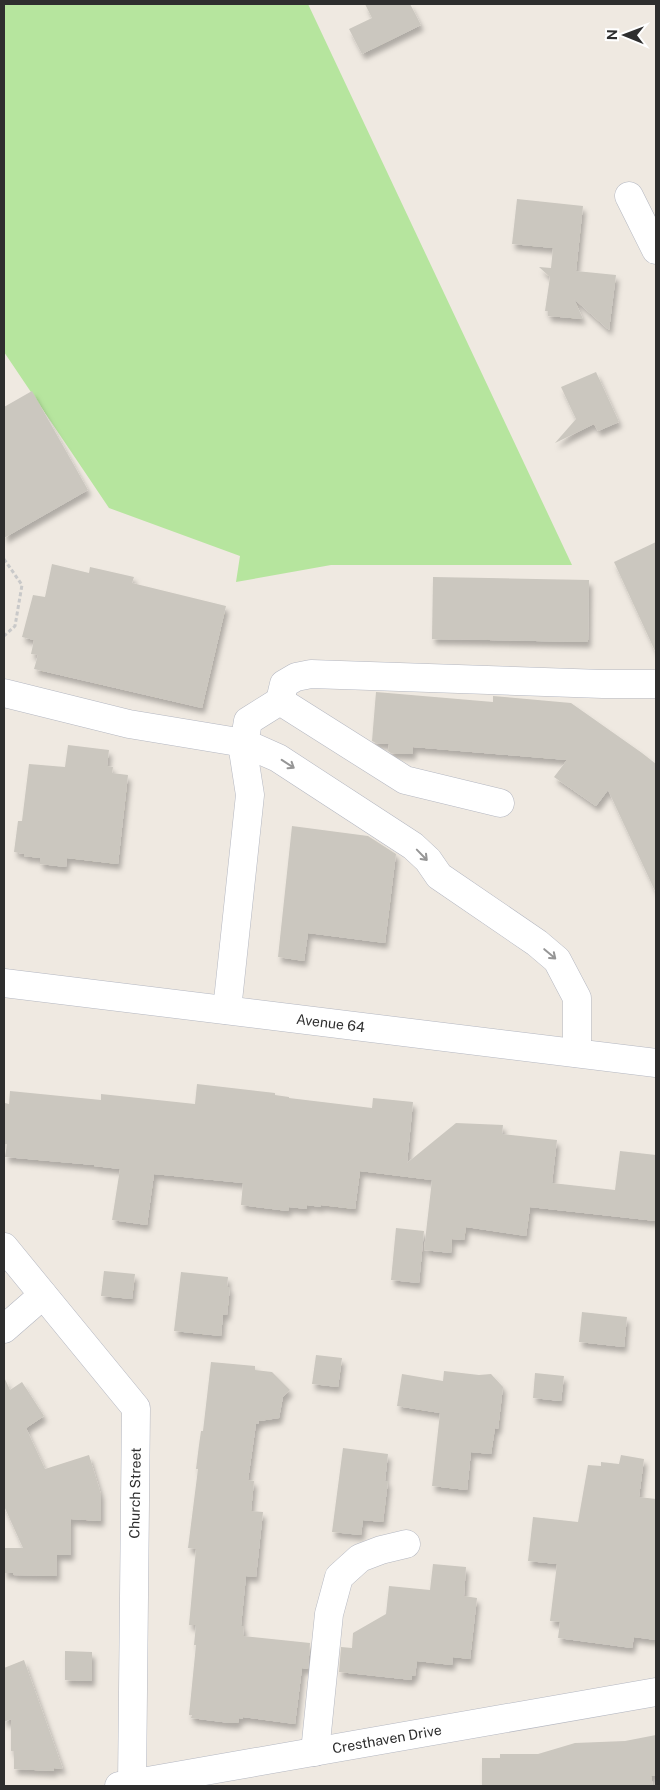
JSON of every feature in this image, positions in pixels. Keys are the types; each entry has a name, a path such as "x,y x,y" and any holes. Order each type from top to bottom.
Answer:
{"street":[{"path":"629,196 656,250"},
{"path":"227,1010 250,795 243,750 244,743 248,721 280,701 284,684 296,677 311,674 604,684 656,684"},
{"path":"4,694 129,724 244,743 278,758 413,846 428,860 439,876 537,943 557,960 578,998 578,1053"},
{"path":"280,701 405,780 500,803"},
{"name":"Avenue 64","path":"4,982 656,1063"},
{"name":"Church Street","path":"4,1248 136,1408 128,1785"},
{"path":"4,1329 43,1295"},
{"path":"315,1752 329,1614 339,1577 360,1558 381,1550 406,1544"},
{"name":"Cresthaven Drive","path":"128,1785 656,1692"}],"path":[{"path":"4,559 22,585 15,626 4,636"}],"green space":[{"path":"4,4 308,4 572,565 331,565 236,582 240,556 109,508 4,352"}],"building":[{"path":"365,4 410,4 421,25 362,54 349,29 372,18"},
{"path":"517,199 583,206 576,271 616,275 609,330 574,299 583,319 548,316 548,311 545,311 550,277 539,267 551,268 553,248 512,244"},
{"path":"596,372 619,422 598,431 594,424 555,443 576,419 561,387"},
{"path":"32,391 88,490 4,538 4,407"},
{"path":"656,542 656,653 614,562"},
{"path":"52,564 89,573 90,567 134,577 132,583 226,606 202,708 34,669 38,655 31,654 34,640 22,637 33,595 45,597"},
{"path":"433,577 589,580 588,642 432,639"},
{"path":"376,692 493,702 493,696 571,703 642,753 656,764 656,893 608,790 596,806 554,777 567,760 413,747 413,754 391,753 388,751 389,744 372,741"},
{"path":"68,745 109,750 107,766 113,767 112,773 128,775 118,864 67,858 66,867 40,864 40,858 24,856 24,854 14,852 18,821 22,821 29,764 65,767"},
{"path":"292,826 368,836 396,854 385,943 308,933 304,961 278,957"},
{"path":"197,1084 275,1093 275,1095 289,1098 372,1108 373,1098 413,1102 407,1163 456,1123 503,1125 502,1134 557,1140 552,1183 615,1190 620,1151 656,1155 656,1221 530,1207 526,1236 466,1227 464,1240 452,1239 451,1253 424,1250 432,1180 360,1171 355,1209 307,1205 307,1209 289,1207 288,1211 241,1205 243,1183 154,1174 147,1225 112,1220 120,1169 5,1157 7,1144 4,1144 4,1115 5,1103 9,1104 10,1091 101,1100 101,1094 195,1104"},
{"path":"396,1228 424,1231 419,1283 391,1280"},
{"path":"104,1271 135,1274 132,1299 101,1296"},
{"path":"181,1272 228,1277 227,1287 230,1287 227,1315 223,1315 221,1336 174,1331"},
{"path":"582,1312 627,1317 624,1347 579,1342"},
{"path":"316,1355 342,1358 338,1387 312,1384"},
{"path":"211,1362 255,1366 255,1370 272,1372 290,1390 283,1397 279,1418 259,1421 256,1424 248,1480 254,1481 251,1511 263,1512 256,1577 246,1576 241,1626 244,1626 243,1636 310,1643 308,1669 302,1668 295,1724 243,1717 243,1719 239,1718 238,1723 230,1723 191,1718 192,1715 189,1715 196,1645 194,1645 196,1625 189,1625 196,1549 188,1548 198,1469 196,1469 201,1431 203,1431"},
{"path":"444,1371 479,1375 491,1374 503,1387 498,1429 495,1428 491,1454 471,1452 467,1490 432,1486 440,1413 397,1406 402,1374 443,1381"},
{"path":"535,1373 564,1376 561,1401 533,1398"},
{"path":"4,1377 10,1390 22,1382 44,1416 26,1428 45,1469 89,1455 101,1494 101,1521 71,1519 71,1555 57,1555 57,1576 4,1573 4,1548 23,1548 4,1506"},
{"path":"343,1448 388,1454 385,1481 388,1481 383,1522 363,1520 361,1535 332,1532"},
{"path":"621,1455 644,1459 639,1497 656,1499 656,1640 634,1637 632,1648 558,1638 560,1622 550,1621 557,1564 528,1561 533,1517 578,1522 588,1465 601,1466 601,1462 619,1464"},
{"path":"433,1564 466,1567 464,1596 477,1598 470,1659 453,1657 452,1665 417,1661 415,1676 412,1676 412,1680 339,1672 341,1647 352,1648 353,1633 386,1614 389,1586 430,1590"},
{"path":"65,1651 92,1652 92,1681 65,1680"},
{"path":"24,1660 63,1769 54,1768 54,1771 14,1769 14,1751 11,1751 11,1719 4,1722 4,1668"},
{"path":"656,1735 656,1776 651,1776 653,1786 482,1786 482,1758 500,1758 500,1754 538,1754 575,1743 625,1741"}]}
